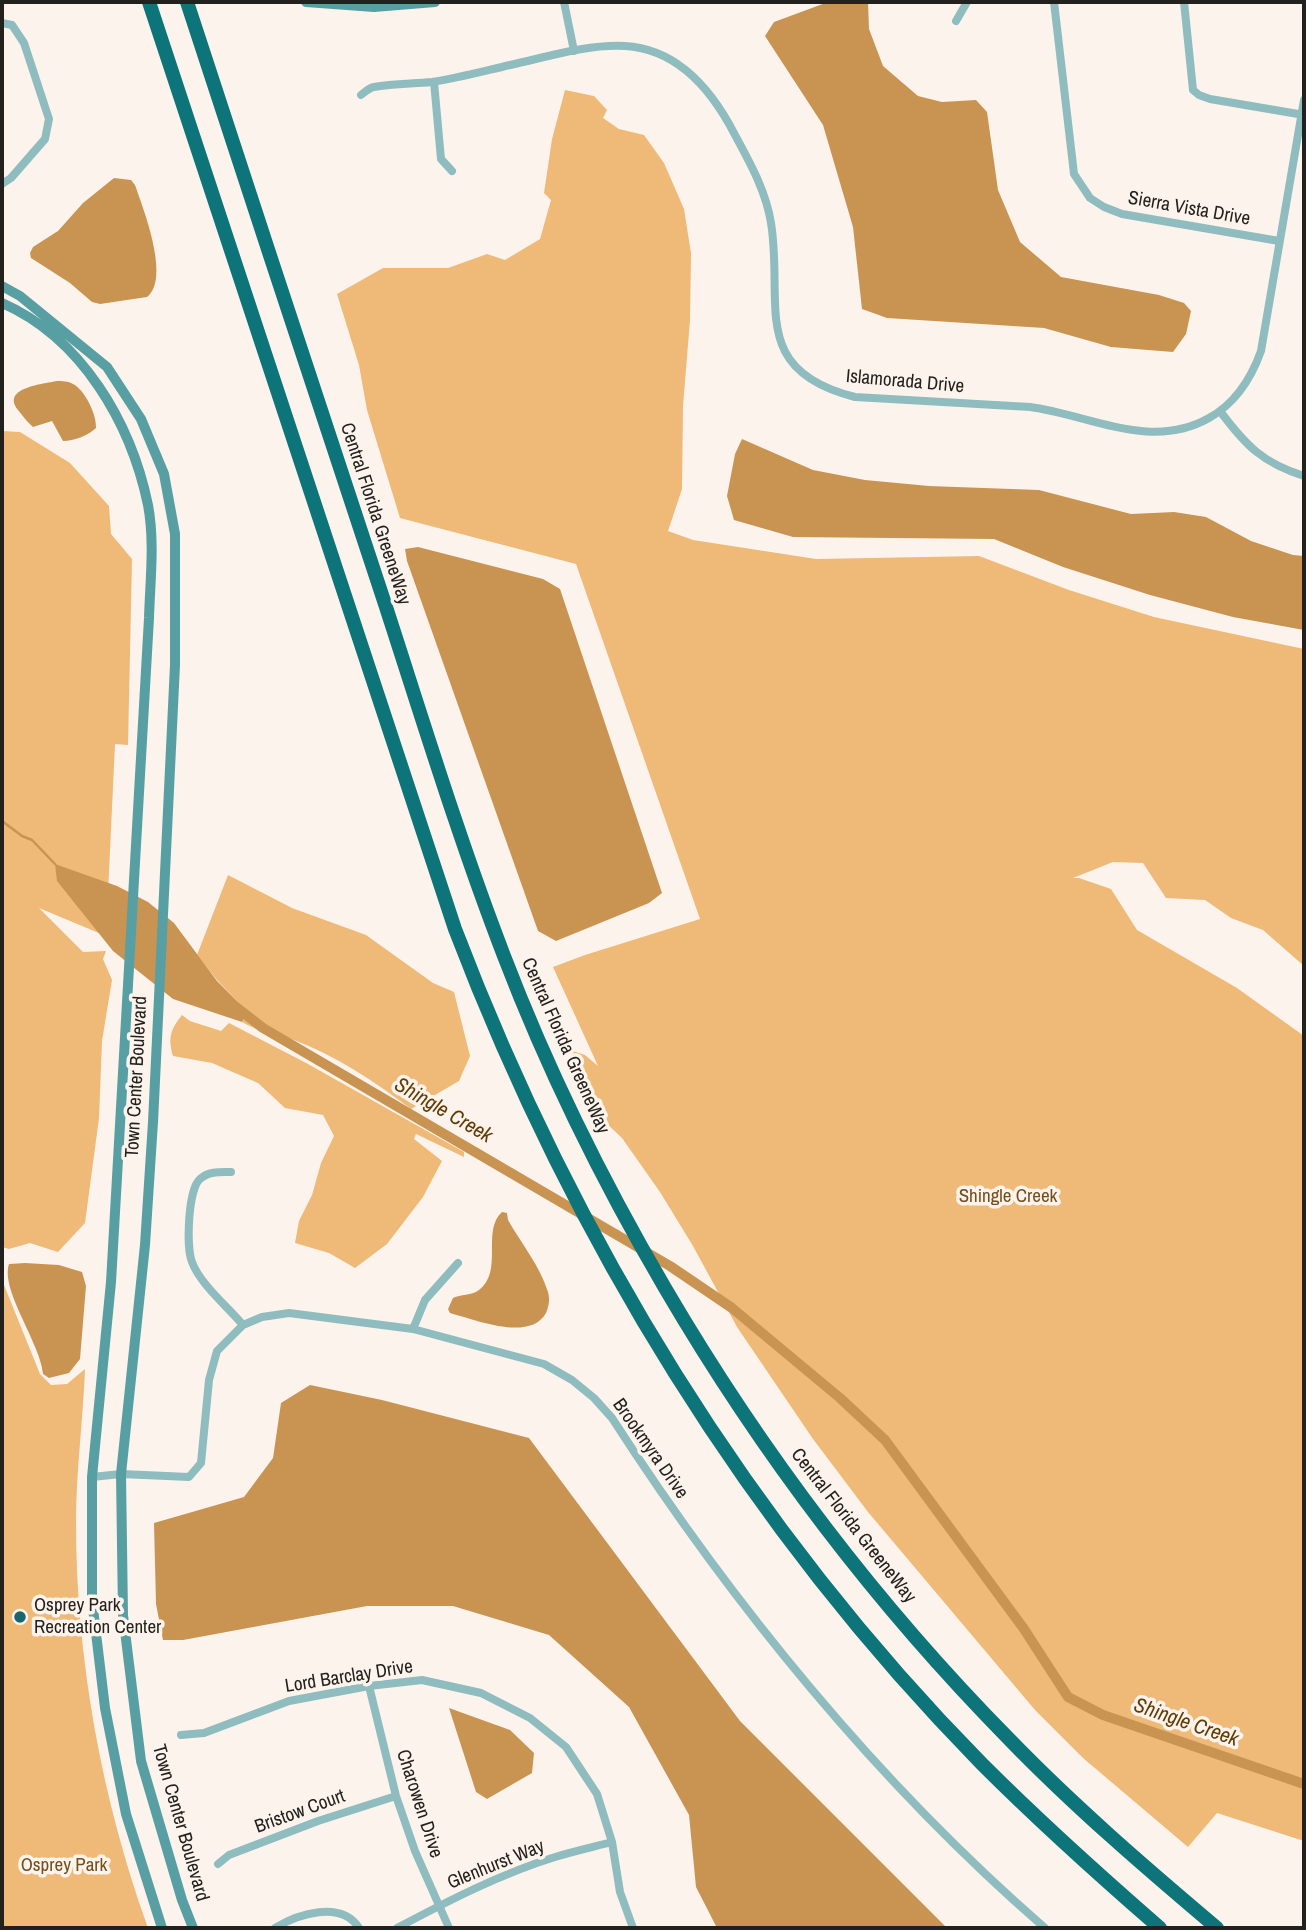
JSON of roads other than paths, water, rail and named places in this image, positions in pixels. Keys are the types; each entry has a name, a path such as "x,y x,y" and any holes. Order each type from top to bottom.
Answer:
{"highway":[{"path":"149,2 455,929 527,1101 600,1246 666,1360 715,1436 758,1497 849,1614 913,1690 981,1763 1160,1928"},
{"name":"Central Florida GreeneWay","path":"187,2 456,822 506,961 571,1110 615,1198 663,1286 724,1384 780,1466 845,1552 972,1700 1113,1839 1216,1928"}],"street":[{"path":"306,2 374,7 435,2"},
{"path":"564,2 574,51"},
{"path":"956,21 967,2"},
{"name":"Sierra Vista Drive","path":"1054,2 1070,160 1079,186 1090,198 1122,214 1279,241"},
{"path":"1184,2 1193,90 1210,99 1303,115"},
{"path":"2,23 12,25 24,43 49,118 45,139 11,178 2,184"},
{"name":"Islamorada Drive","path":"361,95 371,87 433,82 574,51 628,46 668,59 689,72 707,89 721,108 761,184 772,227 776,331 785,351 812,381 830,391 855,397 1030,407 1054,410 1148,433 1172,432 1194,426 1220,411 1245,385 1256,367 1304,100"},
{"path":"433,82 441,159 452,171"},
{"name":"Town Center Boulevard","path":"2,286 20,296 107,367 141,419 164,474 175,534 175,665 158,1029 145,1245 121,1474 123,1615 141,1761 193,1928"},
{"name":"Town Center Boulevard","path":"2,303 16,309 54,337 89,372 117,415 133,451 148,507 151,549 149,618 111,1282 92,1477 92,1600 105,1708 126,1814 162,1928"},
{"path":"1220,411 1243,441 1264,459 1283,470 1304,476"},
{"path":"231,1172 209,1173 198,1180 192,1192 188,1239 192,1262 206,1284 243,1325"},
{"path":"414,1329 425,1300 458,1263"},
{"name":"Brookmyra Drive","path":"92,1477 121,1474 133,1477 189,1477 201,1463 209,1381 217,1351 243,1325 262,1317 289,1313 414,1329 544,1364 572,1380 594,1398 612,1418 723,1579 854,1739 936,1826 1045,1928"},
{"name":"Lord Barclay Drive","path":"181,1735 204,1733 289,1701 369,1686 422,1680 481,1693 530,1718 566,1747 597,1794 612,1842 620,1892 633,1928"},
{"name":"Charowen Drive","path":"369,1686 396,1797 415,1851 449,1928"},
{"name":"Bristow Court","path":"218,1864 229,1855 318,1821 396,1797"},
{"name":"Glenhurst Way","path":"397,1928 505,1875 554,1857 612,1842"},
{"path":"275,1928 297,1917 324,1910 353,1920 359,1928"}],"waterway":[{"name":"Shingle Creek","path":"2,821 32,840 55,864"},
{"name":"Shingle Creek","path":"236,1007 263,1028 670,1266 732,1308 840,1398 885,1440 1024,1629 1068,1697 1103,1715 1304,1784"}],"place":[{"name":"Osprey Park Recreation Center","path":"20,1617"}],"park label":[{"name":"Osprey Park","path":"64,1866"}]}
